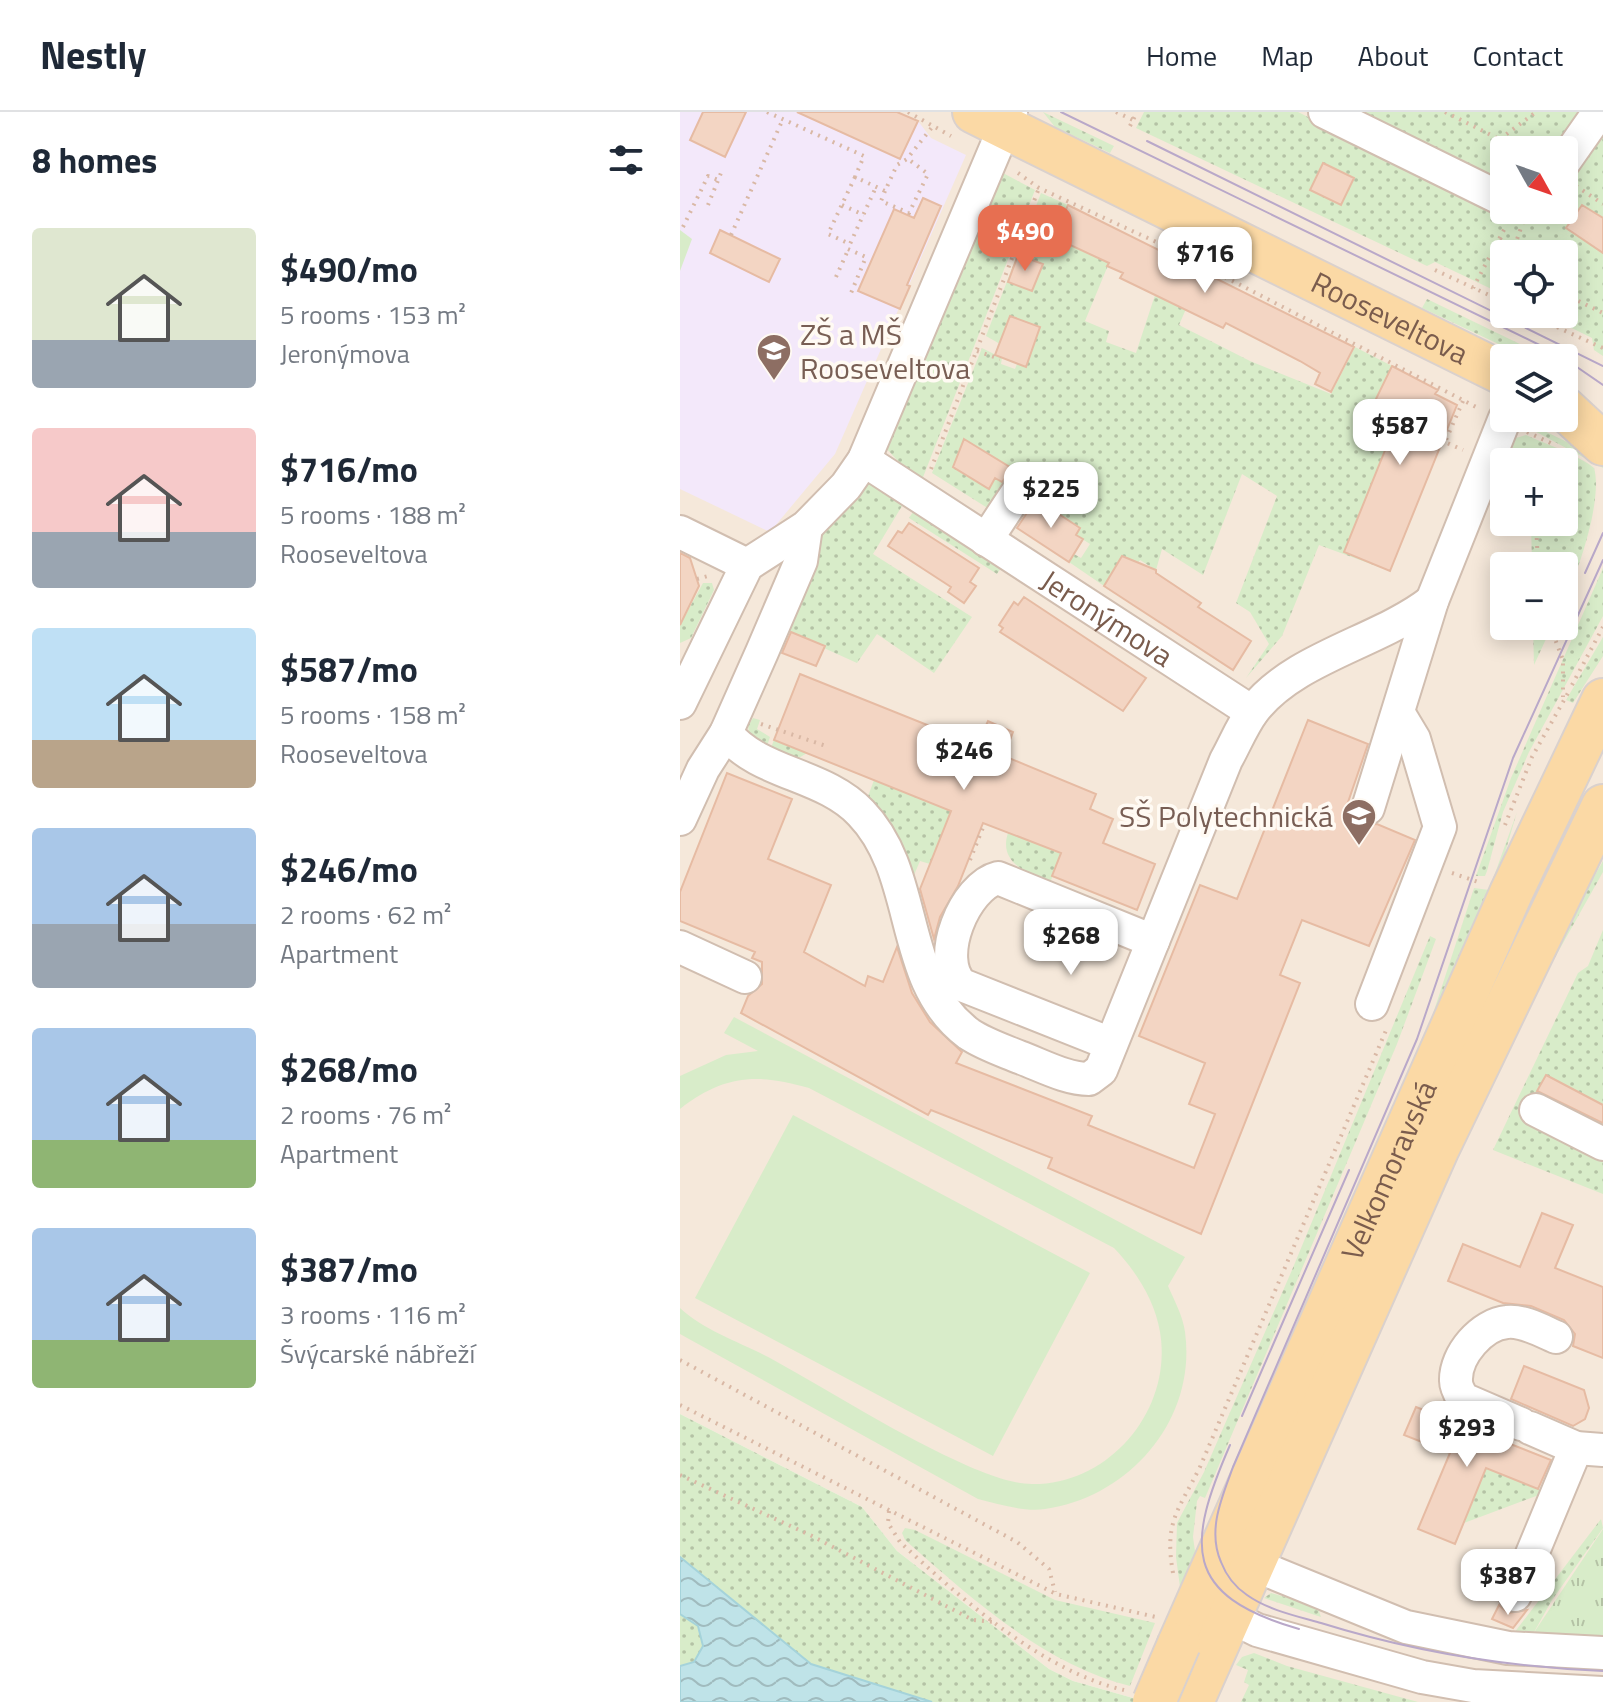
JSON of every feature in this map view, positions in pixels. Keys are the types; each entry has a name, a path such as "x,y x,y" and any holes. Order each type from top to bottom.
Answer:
{"main road":[{"name":"Rooseveltova","path":"994,131 1179,213 1490,367"},
{"path":"1578,403 1603,402"},
{"path":"1578,411 1603,424"},
{"path":"1578,418 1603,444"},
{"name":"Velkomoravská","path":"1238,1558 1511,893 1603,700"},
{"name":"Velkomoravská","path":"1184,1640 1202,1600 1238,1558 1603,806"},
{"path":"1141,1696 1184,1640"},
{"path":"1184,1640 1192,1702"}],"street":[{"path":"1325,112 1490,200"},
{"path":"1578,153 1599,112"},
{"path":"680,703 747,565 806,527 846,486 864,460 994,131"},
{"path":"1368,808 1490,426"},
{"name":"Jeronýmova","path":"864,460 986,540 1082,588 1252,712"},
{"path":"986,540 1021,487"},
{"path":"680,819 703,769 726,733 801,561 806,527"},
{"path":"680,532 747,565"},
{"path":"726,733 746,753 839,793 876,831 900,877 924,974 948,1012 969,1033 992,1046 1079,1079 1095,1076 1111,1044 1226,760 1252,712 1282,684 1350,645 1410,618 1432,601"},
{"path":"1382,1010 1440,827 1414,739 1399,714"},
{"path":"1551,916 1603,837"},
{"path":"1111,1044 962,985 949,968 949,949 972,896 986,882 998,878 1153,941"},
{"path":"680,947 745,977"},
{"path":"1536,1110 1603,1144"},
{"path":"1515,1595 1590,1449 1463,1399 1456,1383 1458,1369 1477,1336 1503,1322 1516,1321 1556,1337"},
{"path":"1238,1558 1368,1613 1419,1630 1508,1648 1603,1653"},
{"path":"1202,1600 1284,1638 1438,1680 1473,1686 1603,1693"}],"path":[{"path":"767,112 864,156 828,234 866,257 851,293"},
{"path":"908,112 933,126 994,131 1039,188 1220,274 1490,412"},
{"path":"1116,112 1133,120"},
{"path":"1130,126 1137,112"},
{"path":"1445,112 1494,136"},
{"path":"1504,136 1536,112"},
{"path":"731,235 783,119"},
{"path":"907,159 928,174 909,213 881,201 897,165 907,159 933,126"},
{"path":"708,205 723,168"},
{"path":"683,227 708,176 718,180"},
{"path":"855,177 885,191"},
{"path":"1578,182 1603,204"},
{"path":"836,277 876,187"},
{"path":"929,474 1039,188"},
{"path":"842,205 864,215"},
{"path":"1473,288 1499,239 1503,224"},
{"path":"1435,270 1490,296"},
{"path":"1578,301 1603,313"},
{"path":"1559,328 1603,348"},
{"path":"977,351 1000,359"},
{"path":"1463,401 1445,442 1469,452"},
{"path":"697,579 705,576"},
{"path":"1503,834 1510,806 1603,627"},
{"path":"1555,640 1563,660 1562,704"},
{"path":"763,726 829,747"},
{"path":"1448,871 1488,884"},
{"path":"1202,1600 1170,1543 1173,1518 1200,1467 1382,1010"},
{"path":"680,1360 1017,1542 1049,1569 1056,1594"},
{"path":"680,1405 1056,1594 1184,1640"},
{"path":"680,1475 810,1535 973,1620 996,1622"},
{"path":"889,1511 888,1523 900,1542 996,1622 1065,1670 1141,1696"}],"shaded area":[{"path":"680,112 1603,112 1603,1702 1147,1702 1073,1681 1049,1669 897,1551 862,1507 680,1414"},
{"name":"ZŠ a MŠ Rooseveltova","path":"680,112 898,112 918,121 931,138 966,155 835,454 770,532 680,489"}],"green space":[{"path":"1043,112 1114,146 1110,153 1055,127"},
{"path":"1144,112 1298,112 1490,208 1490,224 1578,224 1578,163 1603,130 1603,356 1594,350 1592,338 1572,328 1578,328 1578,240 1490,240 1490,288 1435,262 1427,266 1136,128"},
{"path":"1352,112 1584,112 1566,136 1490,136 1490,179"},
{"path":"1003,173 1035,190 920,485 884,446"},
{"path":"1041,193 1068,205 1053,237 1109,263 1085,321 1109,331 1106,342 1136,353 1155,295 1167,301 1187,262 1203,270 1179,325 1250,361 1331,394 1355,347 1392,366 1374,402 1361,440 1408,460 1383,454 1344,552 1390,571 1319,545 1282,636 1246,678 1269,644 1250,612 1236,603 1277,496 1242,474 1203,575 1162,549 1156,570 1140,560 1137,564 1122,556 1104,586 1069,562 1074,554 1081,558 1090,544 1076,535 1080,528 1059,514 1067,499 1023,472 997,514 932,473 982,348 1002,358 1001,364 1015,369 1017,364 1026,366 1040,327 1010,316 1000,344 986,336"},
{"path":"680,230 692,239 680,271"},
{"path":"1427,299 1520,344 1498,344 1422,308"},
{"path":"1537,432 1546,432 1602,459 1603,468 1578,454 1578,448 1566,448"},
{"path":"1526,435 1557,448 1512,448 1516,438"},
{"path":"1578,458 1588,463 1594,468 1595,497 1578,566 1578,552 1532,552 1531,536 1578,536"},
{"path":"873,483 905,501 873,554 972,617 934,673 877,634 857,663 782,629 829,522 857,490"},
{"path":"915,509 1003,565 997,574 909,518"},
{"path":"1603,568 1603,616 1529,752 1503,812 1485,876 1476,876 1511,778 1571,640 1578,640 1578,625"},
{"path":"703,583 712,583 714,590 691,638 680,643 680,625"},
{"path":"1603,637 1603,656 1573,703 1566,700"},
{"path":"1533,640 1546,640 1534,665"},
{"path":"753,718 760,720 757,729 770,737 766,749 750,738 748,726"},
{"path":"774,740 807,753 797,759 770,750"},
{"path":"874,780 951,811 930,864 920,861 911,882 867,799"},
{"path":"1517,812 1497,880 1369,1170 1428,1029 1474,888 1489,890"},
{"path":"1008,833 1061,853 1050,883 1024,871 1011,859 1007,852"},
{"path":"1603,861 1603,872 1549,968 1361,1351 1572,915"},
{"path":"1603,930 1603,1194 1493,1150 1578,973 1588,966"},
{"path":"1430,936 1436,939 1397,1044 1205,1498 1200,1496 1197,1501 1193,1537 1196,1558 1182,1602 1176,1557 1177,1523 1204,1472 1292,1270"},
{"path":"734,1017 1185,1257 1168,1286 1185,1332 1186,1364 1180,1395 1168,1423 1151,1449 1130,1471 1104,1489 1076,1502 1045,1509 1020,1508 978,1499 680,1334 680,1308 711,1330 770,1358 943,1454 1000,1478 1032,1484 1060,1481 1087,1472 1110,1457 1130,1437 1146,1414 1156,1388 1161,1361 1160,1332 1154,1308 1136,1276 1114,1248 809,1088 773,1080 741,1080 711,1089 680,1109 680,1076 726,1055 758,1051 724,1033"},
{"path":"793,1115 1090,1273 993,1456 695,1298"},
{"path":"680,1414 862,1507 897,1551 1049,1669 1073,1681 1147,1702 932,1702 811,1664 680,1557"},
{"path":"1486,1468 1547,1492 1464,1523"},
{"path":"1601,1519 1603,1528 1552,1600 1533,1634 1514,1633"},
{"path":"905,1528 915,1530 1055,1600 1155,1623 1130,1686 1067,1662 1010,1626 905,1540 902,1533"},
{"path":"1603,1529 1603,1636 1533,1634"},
{"path":"1271,1593 1317,1606 1321,1617 1264,1598"},
{"path":"680,1614 698,1626 703,1646 694,1662 680,1666"},
{"path":"1254,1653 1287,1666 1418,1702 1241,1702 1249,1685 1244,1682 1248,1670 1236,1665 1242,1657"}],"water":[{"path":"680,1557 811,1664 932,1702 680,1702 680,1666 694,1662 703,1646 698,1626 680,1614"}],"building":[{"path":"703,112 746,112 725,157 690,140"},
{"path":"797,112 897,112 918,121 900,159"},
{"path":"1323,163 1354,178 1341,205 1310,190"},
{"path":"923,198 941,206 900,309 858,291 894,209 914,218"},
{"path":"1068,205 1354,347 1331,392 1315,384 1320,373 1300,361 1226,323 1223,328 1120,278 1123,273 1107,266 1109,263 1053,237"},
{"path":"1582,205 1603,218 1603,253 1566,228 1569,224 1578,224 1578,211"},
{"path":"720,230 780,259 769,282 710,253"},
{"path":"1018,255 1043,264 1032,291 1008,282"},
{"path":"1010,316 1040,327 1026,367 995,355"},
{"path":"1392,366 1438,390 1435,394 1457,405 1390,571 1344,552 1396,423 1382,416 1386,409 1374,403"},
{"path":"964,439 1013,469 1002,482 995,478 989,489 953,467"},
{"path":"1036,499 1080,528 1076,535 1083,539 1069,562 1017,528"},
{"path":"909,523 979,568 970,582 976,586 964,603 948,592 951,587 888,546 898,531 902,533"},
{"path":"680,553 690,558 699,586 680,625"},
{"path":"1122,556 1156,570 1156,573 1201,603 1198,607 1251,641 1233,670 1104,586"},
{"path":"1024,597 1146,678 1123,711 1000,632 1003,628 999,625 1014,602 1018,605"},
{"path":"791,632 825,646 816,666 782,653"},
{"path":"800,674 977,745 988,721 1013,732 1004,756 1096,794 1090,809 1113,819 1103,843 1155,864 1137,910 1052,876 1061,853 983,823 958,886 940,917 934,939 920,889 951,811 774,740"},
{"path":"1308,720 1368,744 1345,811 1362,826 1377,824 1415,840 1369,946 1302,920 1280,975 1300,983 1201,1234 1048,1168 1052,1158 931,1110 928,1115 741,1013 748,996 762,984 762,962 752,958 755,952 680,921 680,892 727,773 792,799 768,859 831,885 804,952 865,986 868,976 883,982 897,947 912,993 930,1022 962,1052 956,1063 1092,1116 1088,1125 1194,1168 1215,1114 1189,1104 1205,1063 1139,1036 1200,885 1237,899"},
{"path":"1546,1075 1603,1105 1603,1123 1537,1091"},
{"path":"1542,1213 1573,1225 1555,1268 1603,1287 1603,1358 1573,1346 1575,1334 1564,1320 1531,1306 1503,1303 1448,1281 1463,1244 1520,1267"},
{"path":"1524,1366 1584,1390 1589,1408 1585,1419 1573,1426 1511,1399"},
{"path":"1416,1407 1551,1460 1538,1489 1486,1468 1455,1544 1418,1529 1450,1453 1404,1435"},
{"path":"1499,1605 1508,1613 1527,1610 1513,1628 1492,1619"}],"tram line":[{"path":"1061,112 1558,354 1603,385"},
{"path":"1147,141 1603,366"},
{"path":"1585,573 1603,533"},
{"path":"1603,560 1513,758 1417,1039 1233,1467 1218,1514 1215,1538 1221,1562 1235,1584 1255,1600 1282,1612 1426,1650 1531,1666 1603,1671"},
{"path":"1242,1416 1349,1170"},
{"path":"1230,1445 1206,1511 1202,1538 1204,1561 1214,1582 1232,1600 1260,1615 1299,1629"}],"place":[{"name":"ZŠ a MŠ Rooseveltova","path":"774,382"},
{"name":"SŠ Polytechnická","path":"1359,847"}]}
